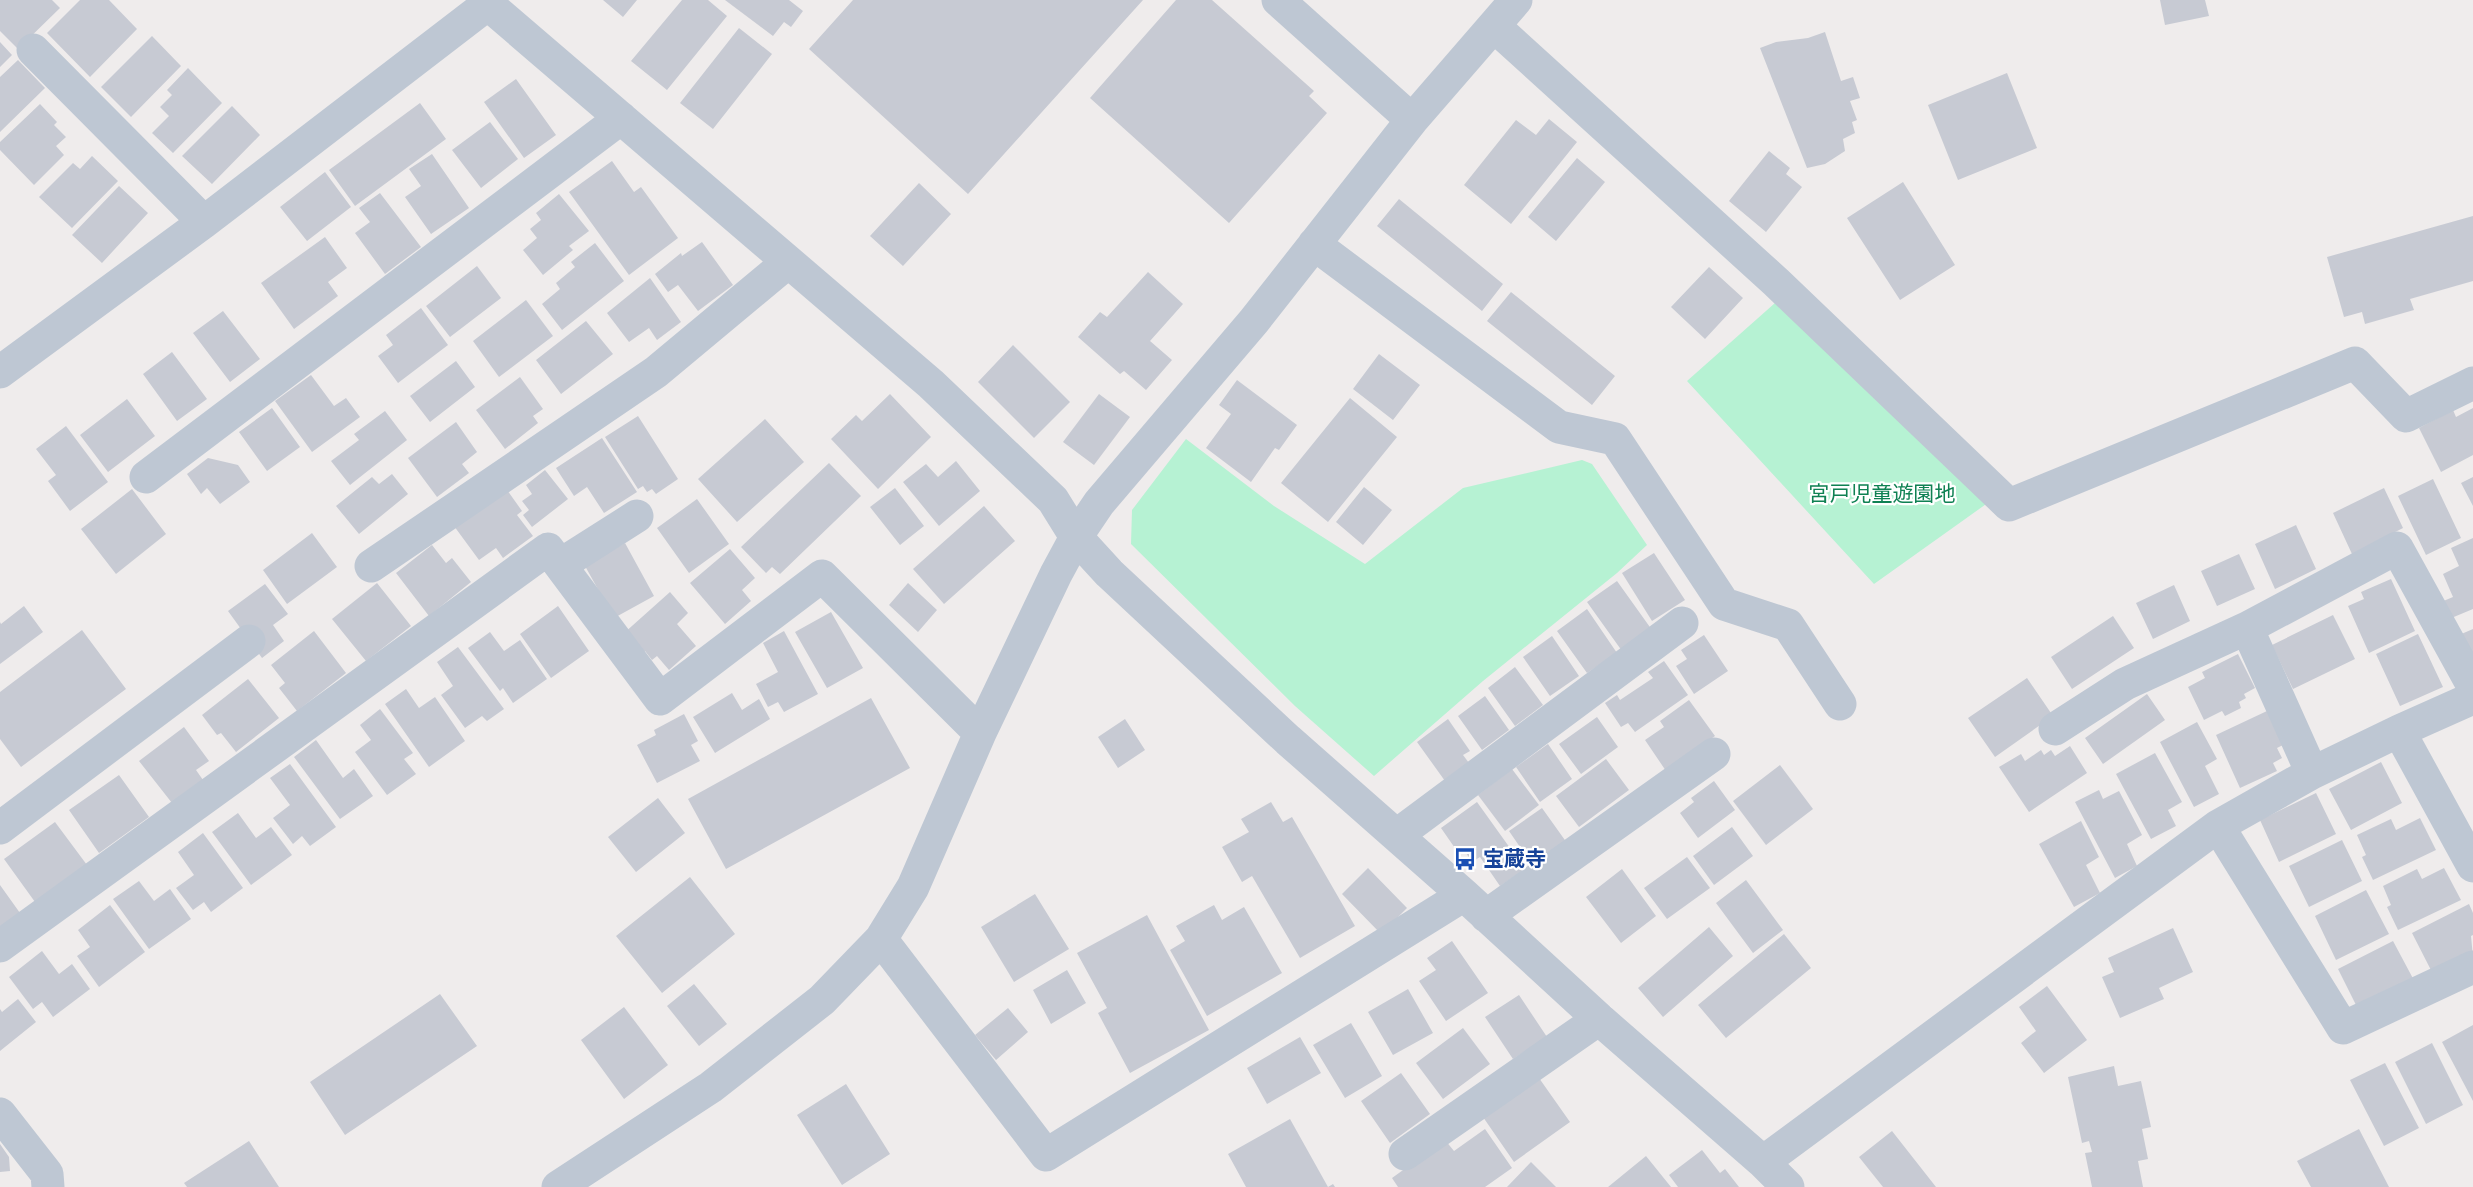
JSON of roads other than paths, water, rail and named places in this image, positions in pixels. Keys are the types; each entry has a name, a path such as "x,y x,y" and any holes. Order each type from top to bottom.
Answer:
{"street":[{"path":"1278,0 1412,120"},
{"path":"558,1187 711,1087 822,1000 881,939 912,887 980,733 1056,574 1099,503 1254,321 1412,120 1516,0"},
{"path":"0,372 204,222 485,2 931,384 1053,500 1077,537 1109,573 1288,740 1397,835 1599,1019 1763,1162 1788,1187"},
{"path":"1494,26 1776,282 2009,505 2355,363 2406,416 2473,383"},
{"path":"33,50 204,222"},
{"path":"146,477 621,118"},
{"path":"1314,244 1559,427 1616,439 1724,604 1788,625 1840,704"},
{"path":"370,566 656,372 788,262"},
{"path":"560,564 637,516"},
{"path":"2055,729 2125,684 2247,628 2397,548 2473,686"},
{"path":"0,946 548,549 660,699 822,576 980,733"},
{"path":"1397,835 1682,623"},
{"path":"2247,628 2312,772"},
{"path":"0,828 249,641"},
{"path":"1763,1162 2217,826 2312,772 2473,698"},
{"path":"2399,731 2473,866"},
{"path":"881,939 1046,1155 1475,905 1714,754"},
{"path":"2217,826 2343,1028 2473,967"},
{"path":"1405,1154 1599,1019"},
{"path":"0,1114 47,1174 48,1187"}],"place":[{"name":"宝蔵寺","path":"1465,859"}],"park label":[{"name":"宮戸児童遊園地","path":"1882,494"}]}
